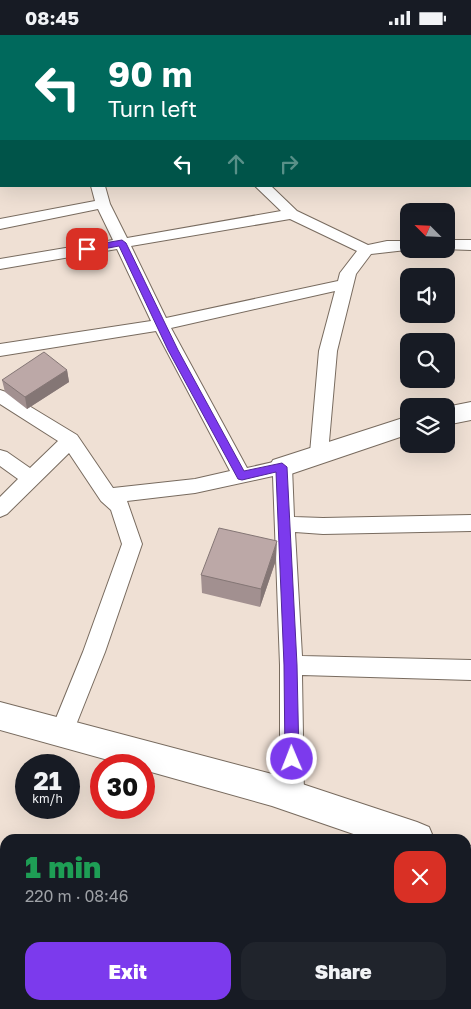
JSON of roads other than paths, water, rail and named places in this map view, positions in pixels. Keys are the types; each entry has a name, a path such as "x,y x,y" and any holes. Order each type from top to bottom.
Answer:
{"street":[{"path":"98,187 102,204 161,325 242,476"},
{"path":"263,187 292,214 366,250 387,246 400,246"},
{"path":"0,224 102,204"},
{"path":"0,264 292,214"},
{"path":"455,245 471,245"},
{"path":"319,453 328,351 348,273 366,250"},
{"path":"0,351 161,325 345,284"},
{"path":"0,396 70,440 108,496 120,505 132,545 94,652 62,733"},
{"path":"455,415 471,411"},
{"path":"108,496 195,487 282,467 319,453 400,428"},
{"path":"0,509 70,440"},
{"path":"0,457 31,478"},
{"path":"282,467 291,665 292,797"},
{"path":"284,524 323,526 471,523"},
{"path":"291,665 471,670"},
{"path":"0,716 292,797 402,834"}]}
